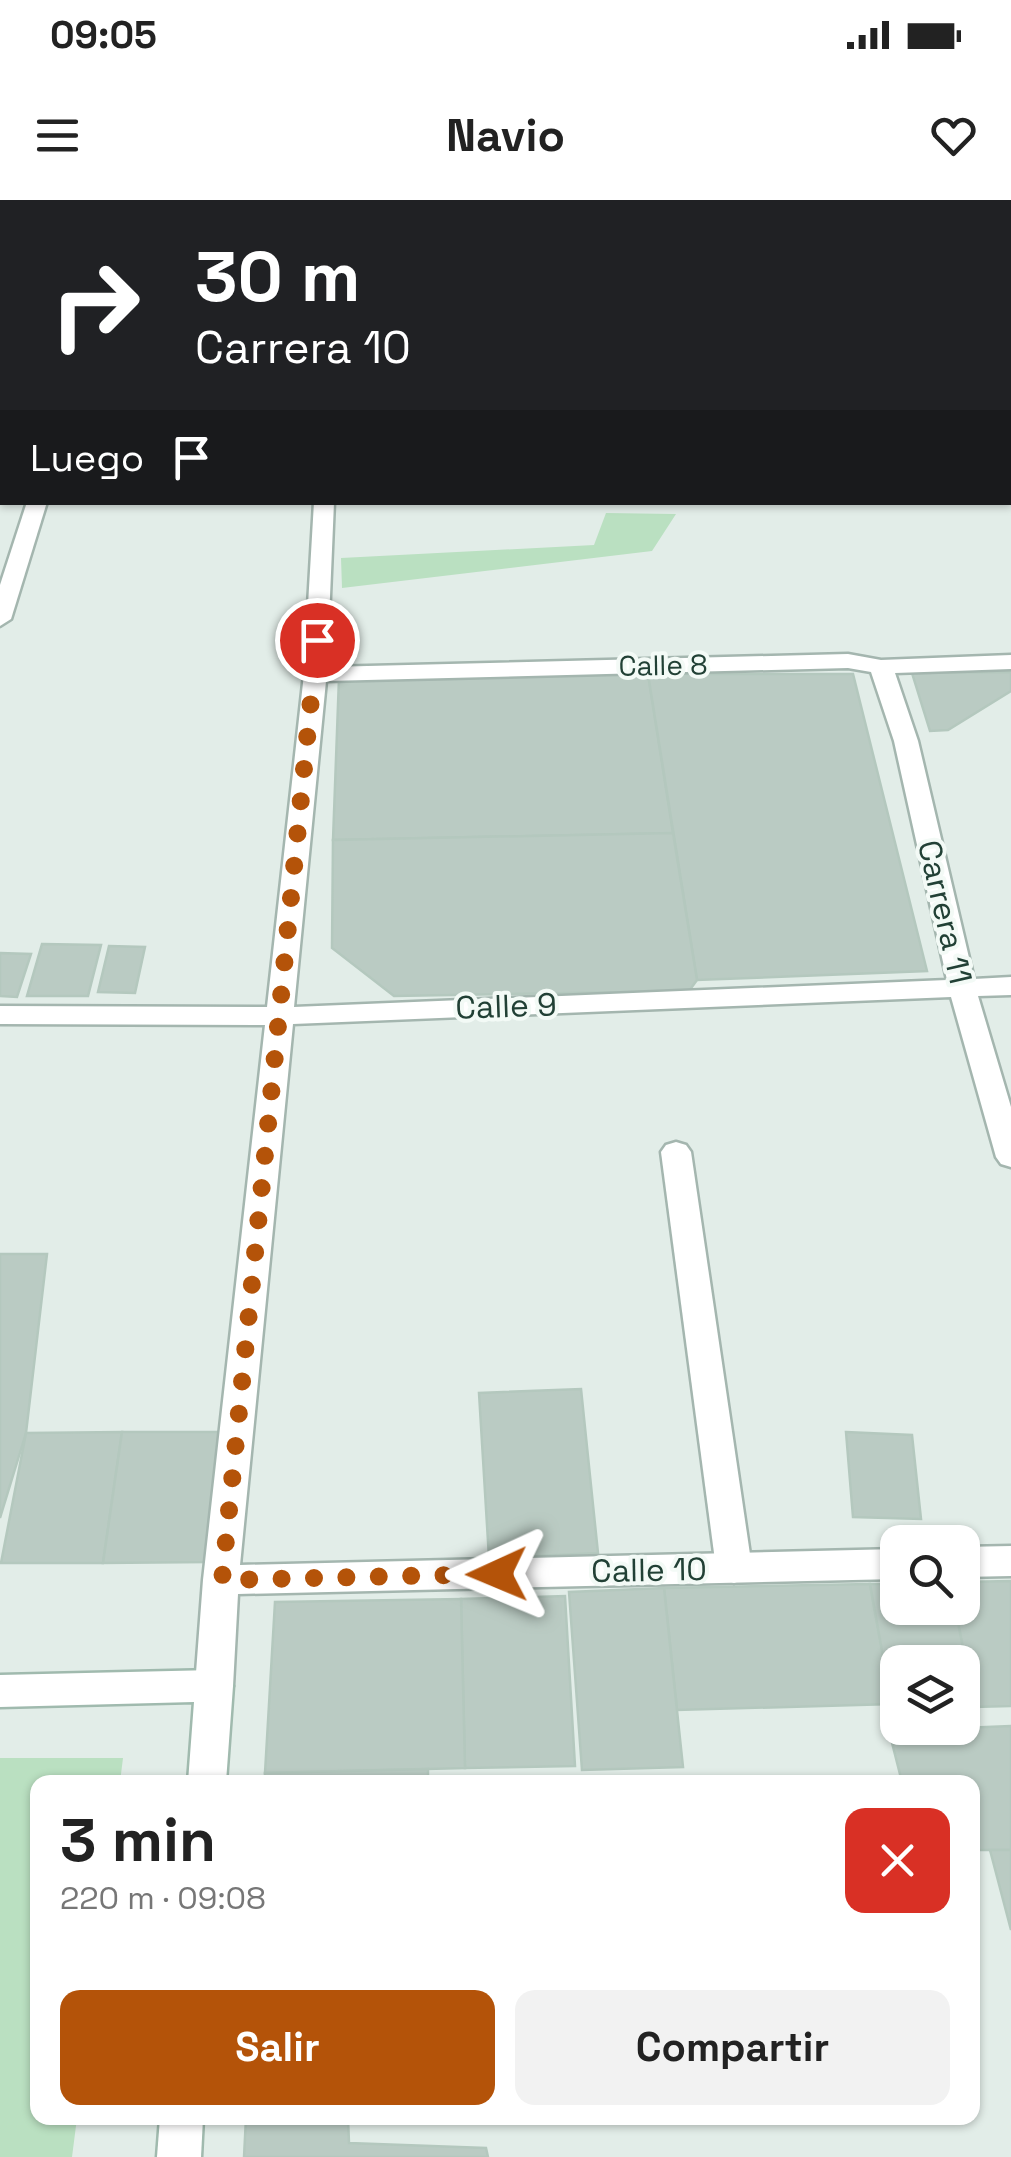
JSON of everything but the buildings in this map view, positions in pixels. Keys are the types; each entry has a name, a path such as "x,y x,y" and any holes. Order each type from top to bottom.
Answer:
{"street":[{"path":"0,618 36,505"},
{"path":"208,1775 222,1580 315,674 324,505"},
{"name":"Calle 8","path":"315,674 848,661 880,667 1011,662"},
{"name":"Carrera 11","path":"880,667 906,742 962,987 1011,1158"},
{"name":"Calle 9","path":"0,1015 281,1016 1011,986"},
{"path":"676,1152 734,1568"},
{"path":"980,1562 1011,1561"},
{"name":"Calle 10","path":"222,1580 880,1564"},
{"path":"0,1691 214,1686"},
{"path":"179,2157 181,2125"}],"green space":[{"path":"606,513 676,514 652,551 342,588 341,558 594,545"},
{"path":"0,1758 123,1758 121,1775 30,1775 30,2125 76,2125 72,2157 0,2157"}],"route":[{"path":"317,640 222,1580 497,1574"}]}
